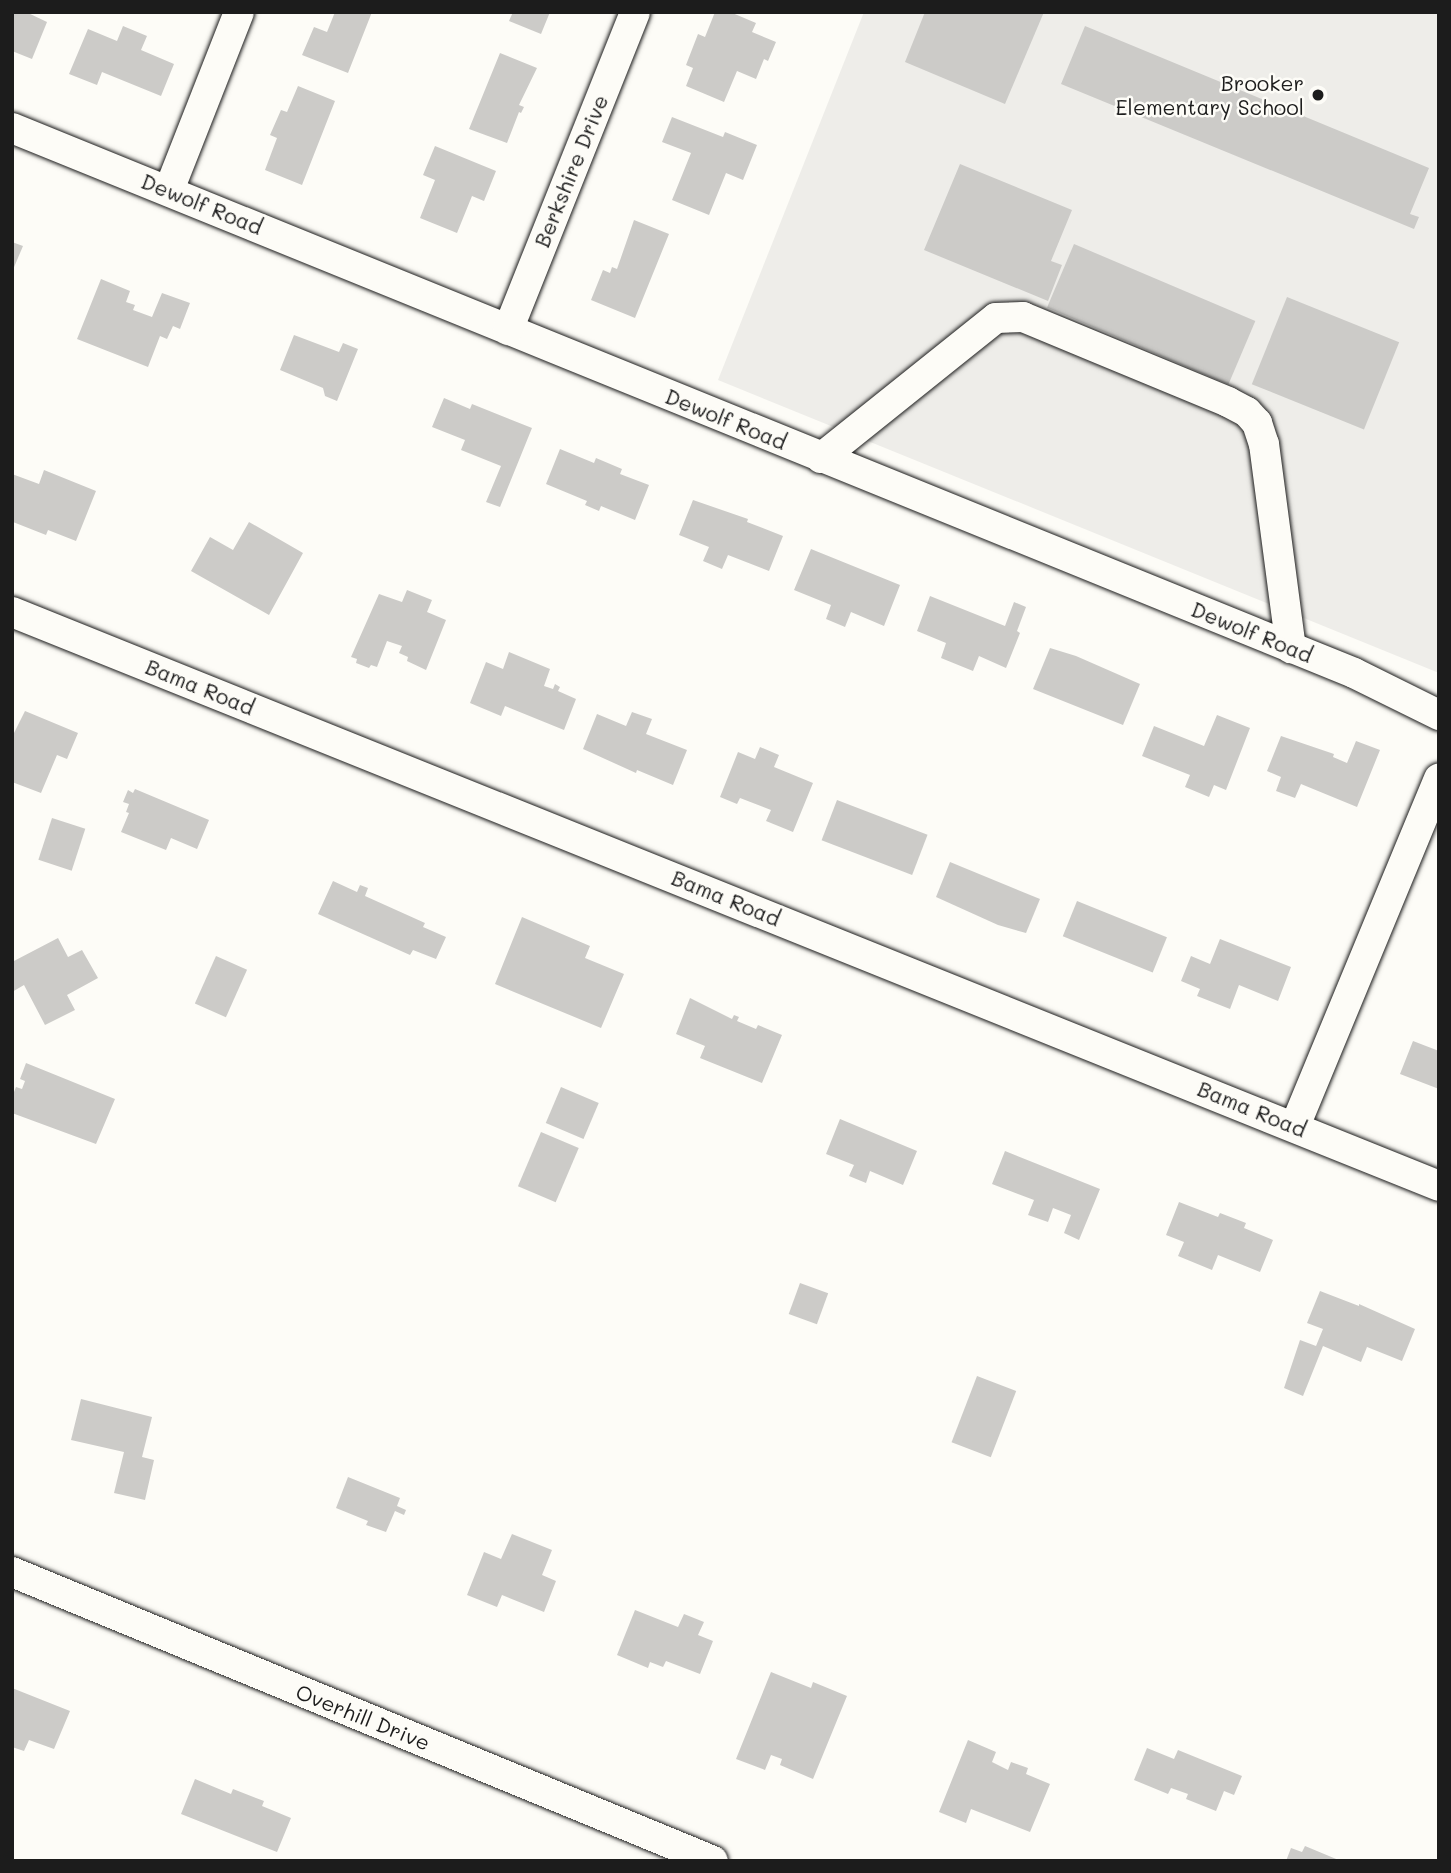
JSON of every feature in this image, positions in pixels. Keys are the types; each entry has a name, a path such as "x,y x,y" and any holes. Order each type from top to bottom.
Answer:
{"street":[{"path":"169,190 239,12"},
{"name":"Berkshire Drive","path":"508,330 635,12"},
{"name":"Dewolf Road","path":"12,128 1354,673 1439,715"},
{"path":"821,458 996,318 1023,317 1228,402 1247,412 1257,423 1264,444 1291,648"},
{"name":"Bama Road","path":"12,612 1439,1186"},
{"path":"1295,1126 1439,779"},
{"name":"Overhill Drive","path":"12,1573 713,1861"}],"shaded area":[{"path":"864,12 1439,12 1439,673 718,380"}],"building":[{"path":"12,12 26,12 47,22 32,59 12,51"},
{"path":"335,12 372,12 348,73 302,55 314,27 327,32"},
{"path":"513,12 550,12 541,34 509,21"},
{"path":"715,12 730,12 756,23 752,32 776,42 768,61 764,59 756,79 737,71 724,102 686,86 693,68 686,65 698,34 705,37"},
{"path":"925,12 1044,12 1005,104 905,62"},
{"path":"123,26 147,36 141,50 174,64 161,96 102,72 97,85 69,74 88,29 117,41"},
{"path":"1085,26 1429,168 1410,214 1419,217 1414,229 1061,84"},
{"path":"500,53 537,68 519,105 524,107 521,113 519,112 507,143 469,129"},
{"path":"298,86 335,101 302,185 265,170 277,138 270,135 281,110 287,112"},
{"path":"672,117 723,137 725,132 757,145 743,180 726,173 709,215 672,200 691,153 662,142"},
{"path":"435,146 496,171 484,201 472,196 457,233 420,218 435,180 423,175"},
{"path":"960,164 1072,210 1051,261 1062,265 1048,301 924,250"},
{"path":"634,220 669,234 635,318 591,300 603,270 610,273 612,267 617,269"},
{"path":"12,242 23,246 12,272"},
{"path":"1074,244 1255,321 1228,384 1047,308"},
{"path":"101,279 130,291 126,302 135,305 133,310 152,317 162,293 190,303 180,329 173,326 167,339 160,336 148,367 77,339"},
{"path":"1287,297 1399,342 1364,429 1252,384"},
{"path":"294,335 339,352 343,343 358,349 337,401 325,396 323,388 280,370"},
{"path":"444,398 470,409 472,404 532,428 500,507 486,502 501,466 461,450 465,440 432,427"},
{"path":"560,449 594,463 596,458 622,469 620,474 649,485 635,520 601,506 599,511 585,505 587,501 546,484"},
{"path":"44,470 96,491 76,541 48,530 46,535 13,522 12,474 39,484"},
{"path":"693,500 748,519 747,522 783,536 769,571 728,555 722,569 703,561 709,547 679,535"},
{"path":"249,522 303,553 269,615 191,571 210,537 233,550"},
{"path":"811,549 900,585 884,626 851,612 845,627 826,619 831,605 794,590"},
{"path":"407,590 432,600 427,612 446,620 426,670 407,661 408,657 399,653 402,646 387,641 377,667 371,665 369,668 356,663 357,659 351,657 379,594 402,602"},
{"path":"930,596 1005,626 1014,602 1026,607 1017,631 1020,633 1006,668 979,656 973,671 941,658 946,643 917,631"},
{"path":"1050,648 1076,656 1140,684 1123,725 1033,689"},
{"path":"509,652 550,669 544,686 553,689 555,684 560,687 558,691 576,699 564,730 505,706 501,716 470,703 486,662 503,669"},
{"path":"25,711 78,733 67,759 57,755 41,793 12,782 12,737"},
{"path":"632,712 652,719 646,734 687,750 673,785 637,770 636,773 583,749 597,714 626,726"},
{"path":"1217,715 1250,728 1226,790 1214,785 1209,797 1185,787 1190,775 1142,756 1154,726 1204,746"},
{"path":"1281,736 1334,754 1333,757 1347,763 1356,741 1380,750 1357,807 1301,784 1295,798 1276,791 1281,777 1267,771"},
{"path":"760,747 779,755 774,767 813,783 793,832 766,821 771,810 740,798 737,804 720,797 738,752 755,759"},
{"path":"135,789 209,820 197,849 171,838 166,850 121,832 129,813 126,812 129,804 123,802 128,790 133,793"},
{"path":"837,800 928,835 912,875 822,840"},
{"path":"52,818 85,829 72,871 38,860"},
{"path":"950,862 1040,899 1026,933 998,925 936,897"},
{"path":"333,881 357,892 360,885 368,888 365,896 425,923 423,927 446,937 436,959 413,950 410,955 318,914"},
{"path":"1077,901 1167,937 1153,973 1063,936"},
{"path":"522,917 590,946 585,958 624,974 601,1028 495,984"},
{"path":"58,938 68,957 82,950 98,978 67,995 75,1010 45,1025 24,985 12,992 12,962"},
{"path":"1220,939 1291,967 1278,1001 1239,985 1230,1009 1197,996 1200,989 1181,981 1191,956 1210,964"},
{"path":"216,956 247,970 226,1017 195,1004"},
{"path":"690,998 732,1019 734,1015 739,1017 737,1021 756,1029 758,1025 782,1035 762,1083 700,1058 705,1046 676,1034"},
{"path":"1413,1041 1439,1051 1439,1089 1400,1074"},
{"path":"26,1063 115,1099 96,1144 12,1113 12,1097 16,1087 22,1089 25,1081 20,1079"},
{"path":"561,1087 599,1103 584,1139 546,1123"},
{"path":"840,1119 917,1151 903,1185 870,1171 866,1183 849,1176 854,1165 826,1154"},
{"path":"541,1132 579,1148 556,1202 518,1186"},
{"path":"1005,1151 1100,1189 1079,1240 1064,1233 1071,1215 1053,1208 1048,1222 1028,1215 1034,1200 992,1184"},
{"path":"1179,1202 1218,1217 1220,1213 1246,1223 1244,1228 1273,1240 1260,1272 1218,1255 1212,1270 1178,1256 1184,1242 1166,1235"},
{"path":"800,1283 828,1293 817,1324 789,1314"},
{"path":"1320,1291 1359,1304 1415,1329 1402,1361 1367,1347 1361,1362 1323,1346 1303,1396 1284,1388 1300,1340 1316,1346 1323,1329 1307,1323"},
{"path":"977,1376 1016,1391 991,1457 952,1442"},
{"path":"81,1399 152,1417 142,1457 154,1460 145,1500 114,1493 124,1452 71,1440"},
{"path":"348,1477 400,1498 397,1506 406,1510 404,1515 395,1511 386,1532 366,1525 368,1521 336,1508"},
{"path":"512,1534 552,1550 542,1575 556,1581 544,1612 502,1595 497,1607 467,1595 484,1552 501,1559"},
{"path":"635,1610 678,1627 684,1614 704,1622 698,1635 713,1641 700,1674 666,1661 663,1667 650,1662 648,1668 617,1655"},
{"path":"771,1672 811,1688 813,1682 847,1696 813,1779 780,1765 782,1759 771,1755 765,1770 736,1759"},
{"path":"12,1688 70,1711 54,1749 29,1740 24,1751 12,1747"},
{"path":"968,1740 996,1752 992,1762 1008,1770 1011,1762 1028,1768 1026,1774 1050,1784 1030,1832 971,1809 966,1823 939,1812"},
{"path":"1147,1748 1174,1759 1178,1750 1242,1776 1234,1795 1224,1791 1216,1811 1186,1799 1188,1794 1171,1788 1168,1794 1134,1780"},
{"path":"195,1779 231,1794 233,1789 264,1801 262,1806 291,1818 277,1852 181,1814"},
{"path":"1305,1846 1341,1861 1286,1861 1291,1848 1302,1852"}],"place":[{"name":"Brooker Elementary School","path":"1318,95"}]}
